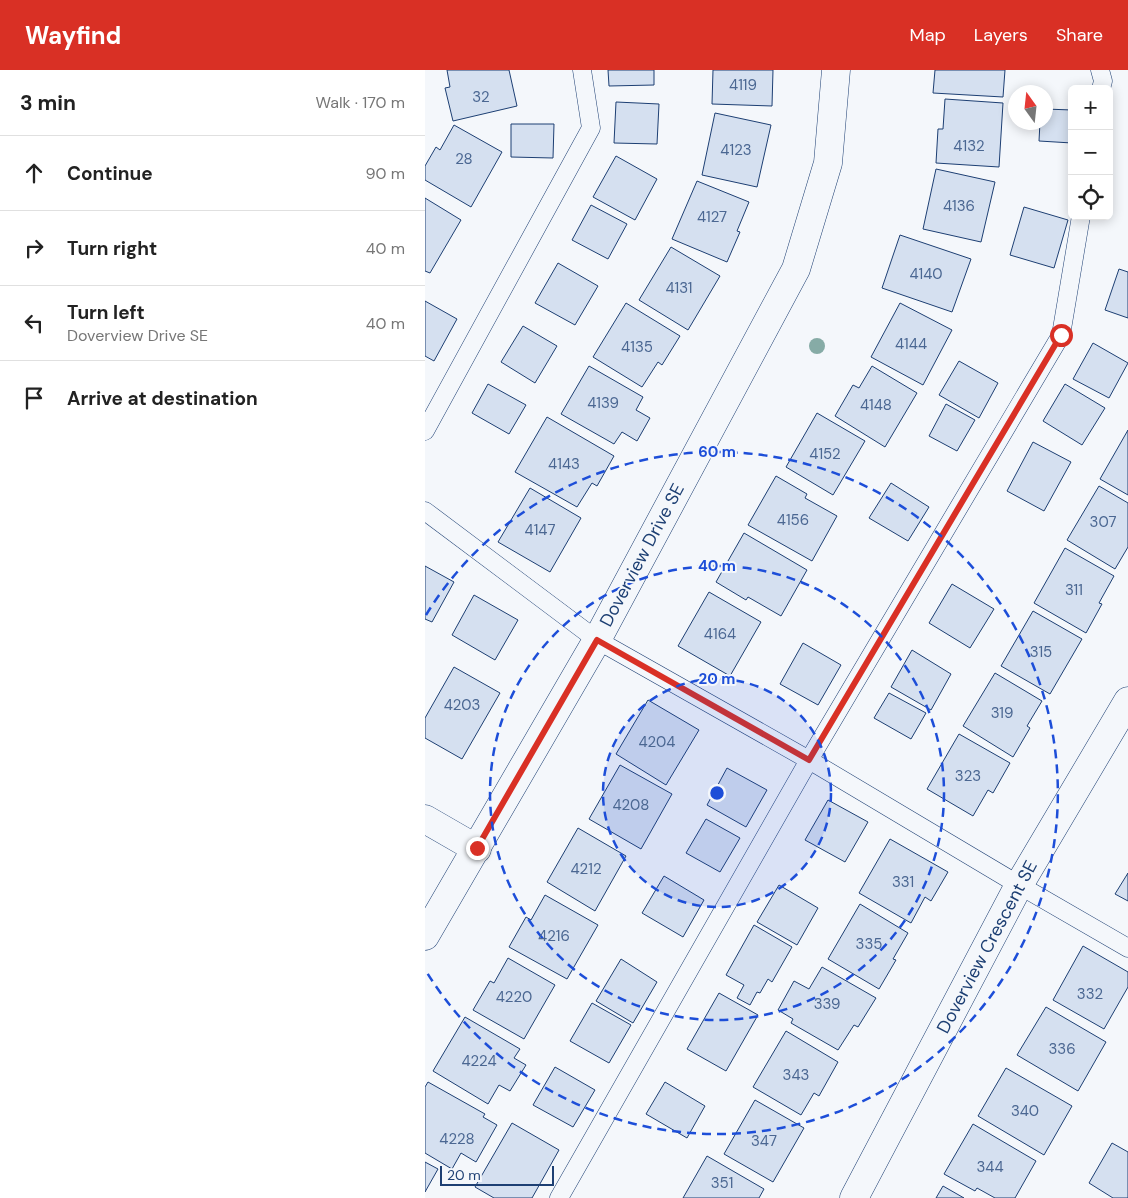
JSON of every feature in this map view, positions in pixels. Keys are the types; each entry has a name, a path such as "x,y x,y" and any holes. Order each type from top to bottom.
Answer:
{"street":[{"name":"Doverview Drive SE","path":"425,936 597,640 796,269 828,163 836,70"},
{"name":"Doverview Crescent SE","path":"854,1198 1019,885 1128,701"},
{"path":"425,819 477,848"}],"lane":[{"path":"425,430 591,128 582,70"},
{"path":"1100,70 1103,81 1102,85"},
{"path":"559,1198 809,760 1061,335 1080,220"},
{"path":"425,512 597,640 809,760 1128,948"}],"building":[{"path":"447,70 509,70 517,106 453,121 445,88 450,87"},
{"path":"608,70 654,70 654,85 609,86"},
{"path":"713,70 773,70 772,106 712,104"},
{"path":"935,70 1005,70 1003,97 933,93"},
{"path":"945,99 1003,103 999,167 936,163 938,129 943,129"},
{"path":"616,102 659,104 657,144 614,143"},
{"path":"1053,109 1068,110 1068,143 1039,141 1040,130 1053,130"},
{"path":"715,113 771,125 757,187 702,175"},
{"path":"511,124 554,124 553,158 511,157"},
{"path":"454,125 502,152 471,207 425,180 425,166 436,147 440,150"},
{"path":"616,156 657,179 635,220 593,197"},
{"path":"936,169 995,182 981,242 923,229"},
{"path":"697,181 749,202 737,231 740,232 727,262 672,239"},
{"path":"425,198 461,220 430,273 425,271"},
{"path":"591,205 627,224 608,259 572,240"},
{"path":"1024,207 1068,220 1054,268 1010,255"},
{"path":"900,235 971,259 952,312 882,288"},
{"path":"671,247 720,276 688,330 639,300"},
{"path":"558,263 598,286 575,325 535,303"},
{"path":"1119,269 1128,272 1128,318 1105,310"},
{"path":"425,301 457,319 434,361 425,356"},
{"path":"626,303 680,336 662,365 658,362 642,387 593,357"},
{"path":"900,303 952,330 923,385 871,357"},
{"path":"523,326 557,346 535,383 501,362"},
{"path":"1093,343 1128,363 1109,398 1073,379"},
{"path":"959,361 998,383 979,418 939,395"},
{"path":"589,366 643,397 636,410 650,418 637,441 622,432 614,444 561,414"},
{"path":"872,366 917,393 885,447 835,416 853,385 859,388"},
{"path":"488,384 526,405 509,434 472,413"},
{"path":"1065,384 1105,408 1082,445 1043,421"},
{"path":"946,404 975,420 957,451 929,436"},
{"path":"817,413 865,441 833,495 786,467"},
{"path":"547,417 614,456 597,486 592,483 577,507 515,472"},
{"path":"1128,430 1128,495 1100,479"},
{"path":"1033,442 1071,462 1044,511 1007,491"},
{"path":"776,476 807,494 805,498 837,516 812,561 748,525"},
{"path":"891,483 929,507 908,541 869,518"},
{"path":"1099,486 1128,503 1128,547 1115,569 1067,540"},
{"path":"530,488 581,518 550,572 498,542"},
{"path":"744,533 807,570 781,616 748,597 746,600 716,582"},
{"path":"1065,548 1114,576 1099,603 1102,604 1086,633 1034,603"},
{"path":"425,566 454,582 432,622 425,619"},
{"path":"952,584 994,609 970,648 929,623"},
{"path":"709,592 761,622 730,676 678,646"},
{"path":"474,595 518,620 495,660 452,635"},
{"path":"1033,611 1082,639 1050,694 1001,666"},
{"path":"803,643 841,665 818,705 780,684"},
{"path":"912,650 951,674 931,710 891,687"},
{"path":"454,667 500,693 462,759 425,738 425,718"},
{"path":"995,673 1042,701 1027,726 1030,728 1013,757 963,726"},
{"path":"889,693 926,713 911,739 874,718"},
{"path":"648,700 699,730 666,785 616,754"},
{"path":"959,734 1010,763 993,793 988,790 973,816 927,789"},
{"path":"620,765 672,794 641,849 589,819"},
{"path":"727,768 767,790 746,827 707,805"},
{"path":"828,800 868,822 845,862 805,840"},
{"path":"706,819 740,838 720,872 686,853"},
{"path":"578,828 626,856 595,911 547,882"},
{"path":"890,839 948,872 931,901 925,897 911,923 859,893"},
{"path":"1128,873 1128,901 1115,894"},
{"path":"664,876 704,900 683,937 642,913"},
{"path":"779,885 818,908 797,945 757,922"},
{"path":"545,895 598,925 567,979 509,947 526,917 531,920"},
{"path":"860,904 908,933 893,959 896,960 879,989 828,959"},
{"path":"754,925 792,947 772,982 768,979 760,993 757,992 750,1005 737,998 744,985 726,975"},
{"path":"1083,946 1128,972 1128,987 1104,1029 1053,1000"},
{"path":"508,958 555,985 524,1039 473,1010 490,981 494,983"},
{"path":"621,959 657,982 633,1023 596,1001"},
{"path":"822,967 876,998 858,1027 854,1025 838,1050 791,1023 793,1019 778,1010 794,981 809,989"},
{"path":"719,993 758,1015 726,1071 687,1049"},
{"path":"592,1003 631,1025 609,1063 570,1041"},
{"path":"1046,1007 1106,1042 1078,1091 1017,1055"},
{"path":"465,1017 520,1049 514,1058 526,1065 510,1091 499,1085 488,1104 433,1071"},
{"path":"786,1031 838,1062 819,1096 814,1093 801,1115 753,1087"},
{"path":"555,1067 595,1090 573,1127 533,1105"},
{"path":"1006,1068 1072,1106 1044,1155 978,1116"},
{"path":"428,1082 485,1114 483,1117 497,1125 476,1162 461,1153 452,1169 425,1153 425,1087"},
{"path":"665,1082 705,1106 687,1138 646,1114"},
{"path":"755,1100 804,1128 773,1182 724,1154"},
{"path":"512,1123 559,1150 532,1198 494,1198 475,1187"},
{"path":"973,1124 1036,1161 1015,1198 995,1198 977,1188 975,1191 944,1174"},
{"path":"1112,1143 1128,1152 1128,1198 1113,1198 1089,1183"},
{"path":"707,1156 764,1189 759,1198 683,1198"},
{"path":"425,1162 438,1169 425,1192"},
{"path":"943,1186 964,1198 936,1198"}],"route":[{"path":"477,848 597,640 809,760 1061,335"}]}
